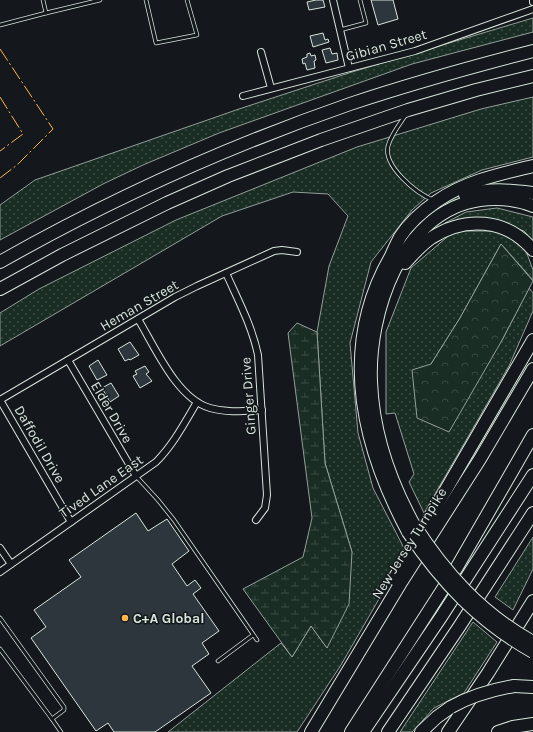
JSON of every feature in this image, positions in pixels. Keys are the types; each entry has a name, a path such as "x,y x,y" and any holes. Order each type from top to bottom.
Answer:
{"highway":[{"path":"0,262 101,208 164,178 226,152 322,115 412,85 533,51"},
{"path":"0,289 62,255 167,203 228,176 321,140 408,110 476,90 533,76"},
{"path":"533,166 482,179 453,191 436,201 412,223 401,236 379,280 368,310 360,358 362,399 376,460 394,506 439,561 467,592 500,621 533,642"},
{"path":"397,245 428,214 442,205 460,197 492,190 533,193"},
{"path":"533,206 510,200 492,198 466,202 446,212 422,231 410,244 393,272 380,307 374,332 371,363 372,398 377,430 384,458 411,527 432,566 461,598 495,628 514,642 533,652"},
{"path":"389,283 421,246 431,238 458,225 473,223 502,227 515,233 533,250"},
{"path":"379,618 388,590 533,340"},
{"name":"New Jersey Turnpike","path":"311,732 379,618 480,459 533,369"},
{"path":"351,732 457,567 533,434"},
{"path":"363,732 442,617 533,475"},
{"path":"388,732 459,627 533,513"},
{"path":"448,732 488,673 533,601"},
{"path":"421,732 437,717 465,699 481,693 514,686 533,687"},
{"path":"498,732 533,724"}],"street":[{"path":"332,0 349,68"},
{"name":"Gibian Street","path":"243,96 415,51 533,9"},
{"path":"261,52 271,88"},
{"name":"Heman Street","path":"0,400 192,289 274,251 282,250 297,252"},
{"name":"Ginger Drive","path":"226,273 255,339 260,368 267,495 265,508 256,520"},
{"path":"138,319 178,386 197,402 208,408 231,412 262,410"},
{"name":"Elder Drive","path":"68,360 136,476"},
{"name":"Daffodil Drive","path":"0,400 71,522"},
{"name":"Tived Lane East","path":"0,572 156,462 166,453 174,442 197,402"},
{"path":"0,548 11,564"}],"lane":[{"path":"42,0 46,13"},
{"path":"0,24 100,0"},
{"path":"146,0 156,43 197,35 187,0"},
{"path":"340,30 366,22 360,0"},
{"path":"408,110 388,146 390,160 413,188 436,201"},
{"path":"136,476 174,520 257,640"},
{"path":"0,618 64,707 64,710 52,720"},
{"path":"0,628 5,625"},
{"path":"218,661 253,635"},
{"path":"0,649 61,732"}],"green space":[{"path":"533,18 533,32 412,64 219,133 143,165 103,184 0,240 0,205 35,180 239,109 352,72"},
{"path":"533,97 533,157 482,170 431,193 412,210 371,262 350,343 358,433 373,488 406,552 341,665 297,732 168,732 281,643 292,657 311,626 327,648 352,552 325,463 317,332 329,266 348,216 328,194 293,192 222,216 0,346 0,313 39,289 176,220 357,147 481,109"},
{"path":"497,208 533,217 533,241 524,231 489,219 445,223 466,212"},
{"path":"454,231 501,231 526,251 533,270 533,280 501,244 460,318 431,364 501,342 529,288 533,293 533,311 509,366 424,513 409,482 414,474 395,413 386,414 386,332 411,268"},
{"path":"501,244 533,281 501,342 449,432 417,418 412,370 431,364 460,318"},
{"path":"297,323 317,332 325,463 352,552 349,604 327,648 311,626 292,657 243,589 303,557 312,518 288,333"},
{"path":"533,537 533,569 513,610 495,597"},
{"path":"473,622 497,642 464,693 434,708 412,732 400,732"}],"building":[{"path":"323,0 325,7 309,10 307,2"},
{"path":"371,0 393,0 398,19 378,25"},
{"path":"323,33 325,40 328,39 329,42 313,47 310,36"},
{"path":"330,48 332,54 337,53 338,60 326,63 322,50"},
{"path":"310,53 311,56 315,55 315,68 307,70 302,59 307,57 307,54"},
{"path":"130,342 139,355 125,361 118,349"},
{"path":"98,360 107,375 97,380 89,366"},
{"path":"145,366 149,372 146,374 152,381 140,388 133,376 137,374 135,371"},
{"path":"111,383 119,396 110,402 102,388"},
{"name":"C+A Global","path":"136,513 148,531 167,519 189,551 172,564 187,586 195,580 201,588 193,594 219,631 202,643 209,654 192,666 211,693 155,732 114,732 108,723 96,731 31,638 46,627 34,610 81,577 69,560"}],"power":[{"path":"0,49 53,129 17,165 0,178"},
{"path":"0,97 23,134 0,151"}],"place":[{"name":"C+A Global","path":"125,618"}]}
